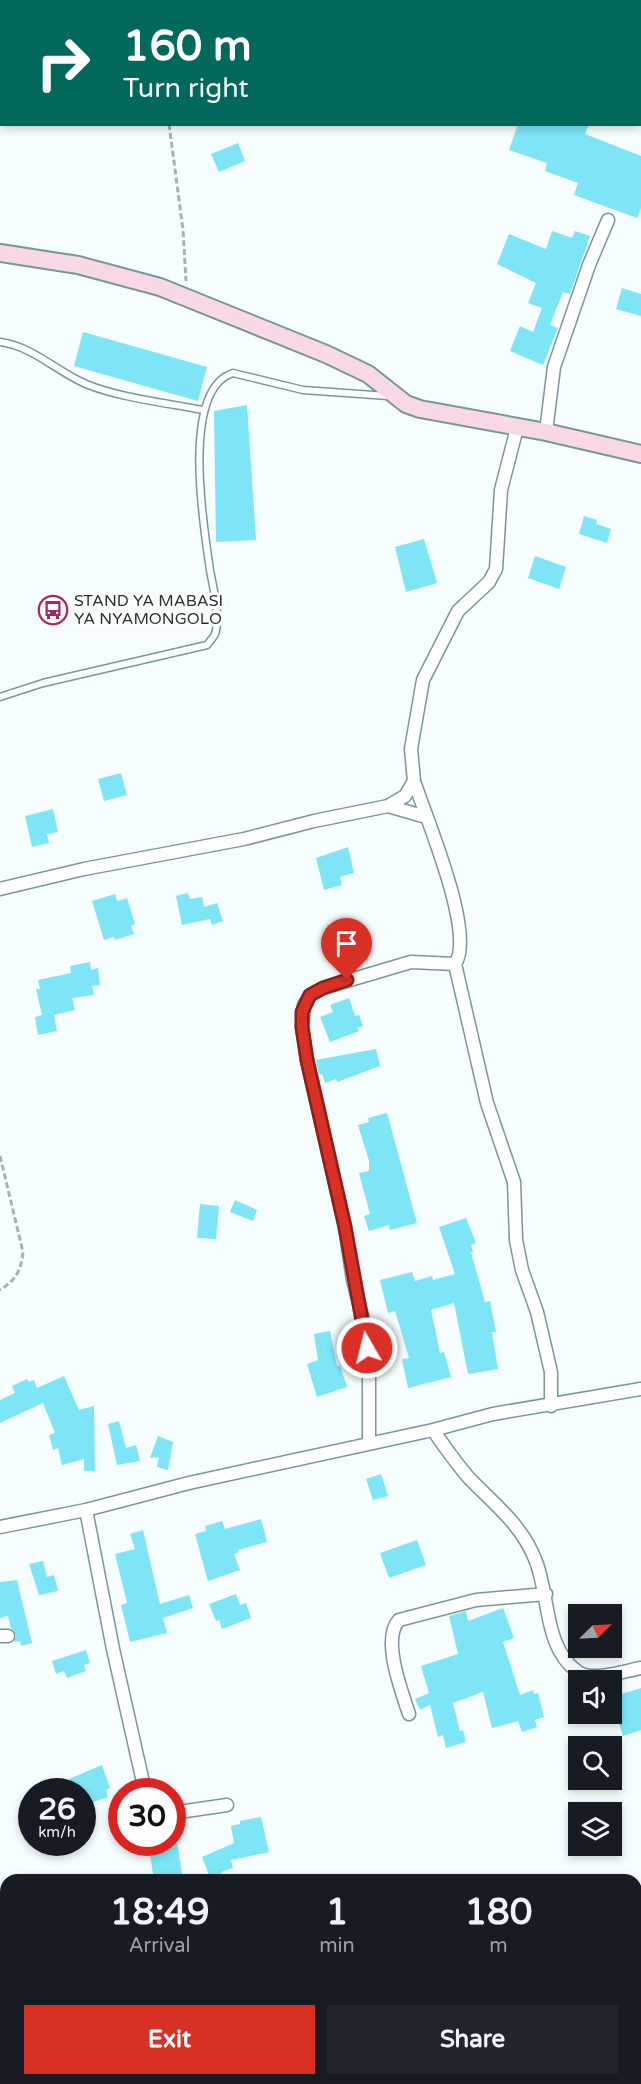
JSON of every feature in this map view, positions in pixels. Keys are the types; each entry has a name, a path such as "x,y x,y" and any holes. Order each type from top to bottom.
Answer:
{"main road":[{"path":"0,253 78,265 160,287 368,374 396,397 420,409 546,432 641,454"}],"street":[{"path":"546,432 554,367 588,265 608,220"},
{"path":"517,428 501,490 496,569 489,582 458,611 447,628 419,693 416,728 411,749 414,781 447,878 459,924 460,957 455,964 487,1103 514,1182 516,1240 522,1270 537,1312 551,1372 551,1406"},
{"path":"0,889 84,869 244,839 314,821 388,806 405,796 414,781"},
{"path":"388,806 426,817"},
{"path":"369,1442 369,1369 365,1327 307,1060 302,1012 310,995 331,985 411,962 455,964"},
{"path":"0,1527 86,1510 189,1483 369,1442 433,1430 493,1414 641,1389"},
{"path":"433,1430 460,1468 509,1516 527,1540 546,1594 549,1624 559,1649 580,1673 598,1676 641,1668"},
{"path":"86,1510 113,1649 142,1778"},
{"path":"409,1714 391,1639 394,1625 399,1620 476,1600 546,1594"},
{"path":"186,1811 227,1805"}],"lane":[{"path":"0,342 10,343 45,360 86,384 203,410"},
{"path":"0,697 43,683 207,645 215,634 216,608 201,495 203,410 209,396 222,378 233,373 303,390 396,397"}],"path":[{"path":"169,126 183,230 186,298"},
{"path":"0,1156 23,1252 22,1265 15,1280 0,1290"}],"building":[{"path":"517,126 588,126 585,134 641,156 641,208 637,218 574,195 578,183 545,171 547,163 509,150"},
{"path":"238,143 245,161 219,172 211,154"},
{"path":"552,231 572,238 575,231 590,236 570,294 563,292 550,325 558,328 543,365 510,351 520,326 533,332 542,308 528,303 536,283 497,264 509,234 546,249"},
{"path":"622,288 641,294 641,316 616,309"},
{"path":"83,332 207,367 198,401 74,366"},
{"path":"247,405 256,540 216,542 214,411"},
{"path":"584,516 597,520 596,524 611,529 607,543 579,534"},
{"path":"424,539 437,583 406,592 395,547"},
{"path":"535,556 566,567 559,589 528,578"},
{"path":"121,773 127,795 104,801 98,779"},
{"path":"53,809 58,832 47,834 49,843 32,847 25,816"},
{"path":"348,847 354,873 340,877 342,885 324,890 316,858"},
{"path":"188,893 190,899 202,897 204,907 217,903 223,921 212,925 210,919 182,925 176,896"},
{"path":"115,894 117,901 127,898 135,924 131,926 134,934 115,940 114,937 104,940 92,901"},
{"path":"90,962 91,970 98,968 100,985 92,986 94,995 72,998 75,1010 54,1015 57,1031 38,1035 35,1017 42,1015 36,989 40,989 38,980 71,973 70,966"},
{"path":"349,998 355,1016 359,1015 363,1026 357,1028 359,1031 330,1042 320,1017 333,1012 330,1005"},
{"path":"376,1049 380,1066 337,1082 336,1079 325,1083 322,1074 319,1075 316,1060"},
{"path":"387,1113 417,1223 390,1230 389,1225 369,1231 364,1216 370,1214 359,1173 369,1171 369,1161 358,1125 369,1122 368,1118"},
{"path":"235,1200 257,1210 253,1221 230,1212"},
{"path":"200,1204 219,1206 216,1239 197,1238"},
{"path":"466,1218 476,1243 471,1245 473,1252 471,1252 485,1302 490,1301 496,1332 492,1332 498,1369 468,1374 454,1303 431,1310 440,1353 444,1352 451,1377 408,1388 402,1359 409,1358 395,1311 388,1313 380,1280 412,1272 415,1281 432,1276 433,1280 455,1274 439,1227"},
{"path":"330,1331 337,1366 340,1365 347,1387 317,1397 307,1364 318,1360 314,1334"},
{"path":"64,1376 79,1410 94,1406 95,1471 84,1471 84,1459 62,1465 58,1448 53,1450 49,1435 55,1433 43,1403 0,1423 0,1400 15,1393 12,1386 27,1379 29,1382 34,1380 37,1388"},
{"path":"119,1421 126,1448 136,1445 140,1461 117,1465 108,1424"},
{"path":"158,1436 173,1442 168,1470 157,1467 159,1457 150,1458"},
{"path":"381,1474 388,1496 373,1500 366,1479"},
{"path":"261,1519 267,1542 238,1550 238,1553 234,1554 240,1570 208,1581 195,1534 206,1531 205,1526 222,1521 225,1529"},
{"path":"143,1530 160,1604 189,1595 193,1608 163,1618 167,1633 130,1642 121,1605 127,1603 115,1554 135,1549 130,1534"},
{"path":"417,1540 426,1565 389,1578 380,1553"},
{"path":"43,1561 47,1577 54,1575 58,1591 39,1595 29,1564"},
{"path":"17,1580 32,1643 21,1646 20,1641 14,1642 16,1635 11,1628 8,1616 0,1618 0,1582"},
{"path":"236,1594 240,1605 246,1603 251,1618 222,1629 209,1604"},
{"path":"503,1608 514,1638 503,1642 520,1695 533,1690 534,1694 538,1693 544,1717 535,1720 537,1727 522,1732 518,1721 492,1728 483,1692 453,1703 460,1731 463,1730 466,1742 446,1748 443,1735 438,1737 430,1705 420,1710 415,1699 429,1693 421,1666 458,1654 449,1616 466,1611 468,1621"},
{"path":"86,1650 90,1663 84,1665 86,1671 67,1678 64,1671 56,1674 52,1661"},
{"path":"641,1688 641,1730 623,1736 619,1724 622,1724 622,1694"},
{"path":"102,1765 108,1782 106,1790 108,1797 96,1801 96,1778 71,1778"},
{"path":"261,1817 269,1852 231,1860 233,1868 221,1872 222,1874 209,1874 202,1857 234,1843 231,1826 240,1824 240,1821"},
{"path":"150,1856 179,1856 182,1874 153,1874"}],"place":[{"name":"STAND YA MABASI YA NYAMONGOLO","path":"53,610"}],"route":[{"path":"347,980 310,995 302,1012 302,1027 307,1060 345,1227 367,1348"}]}
